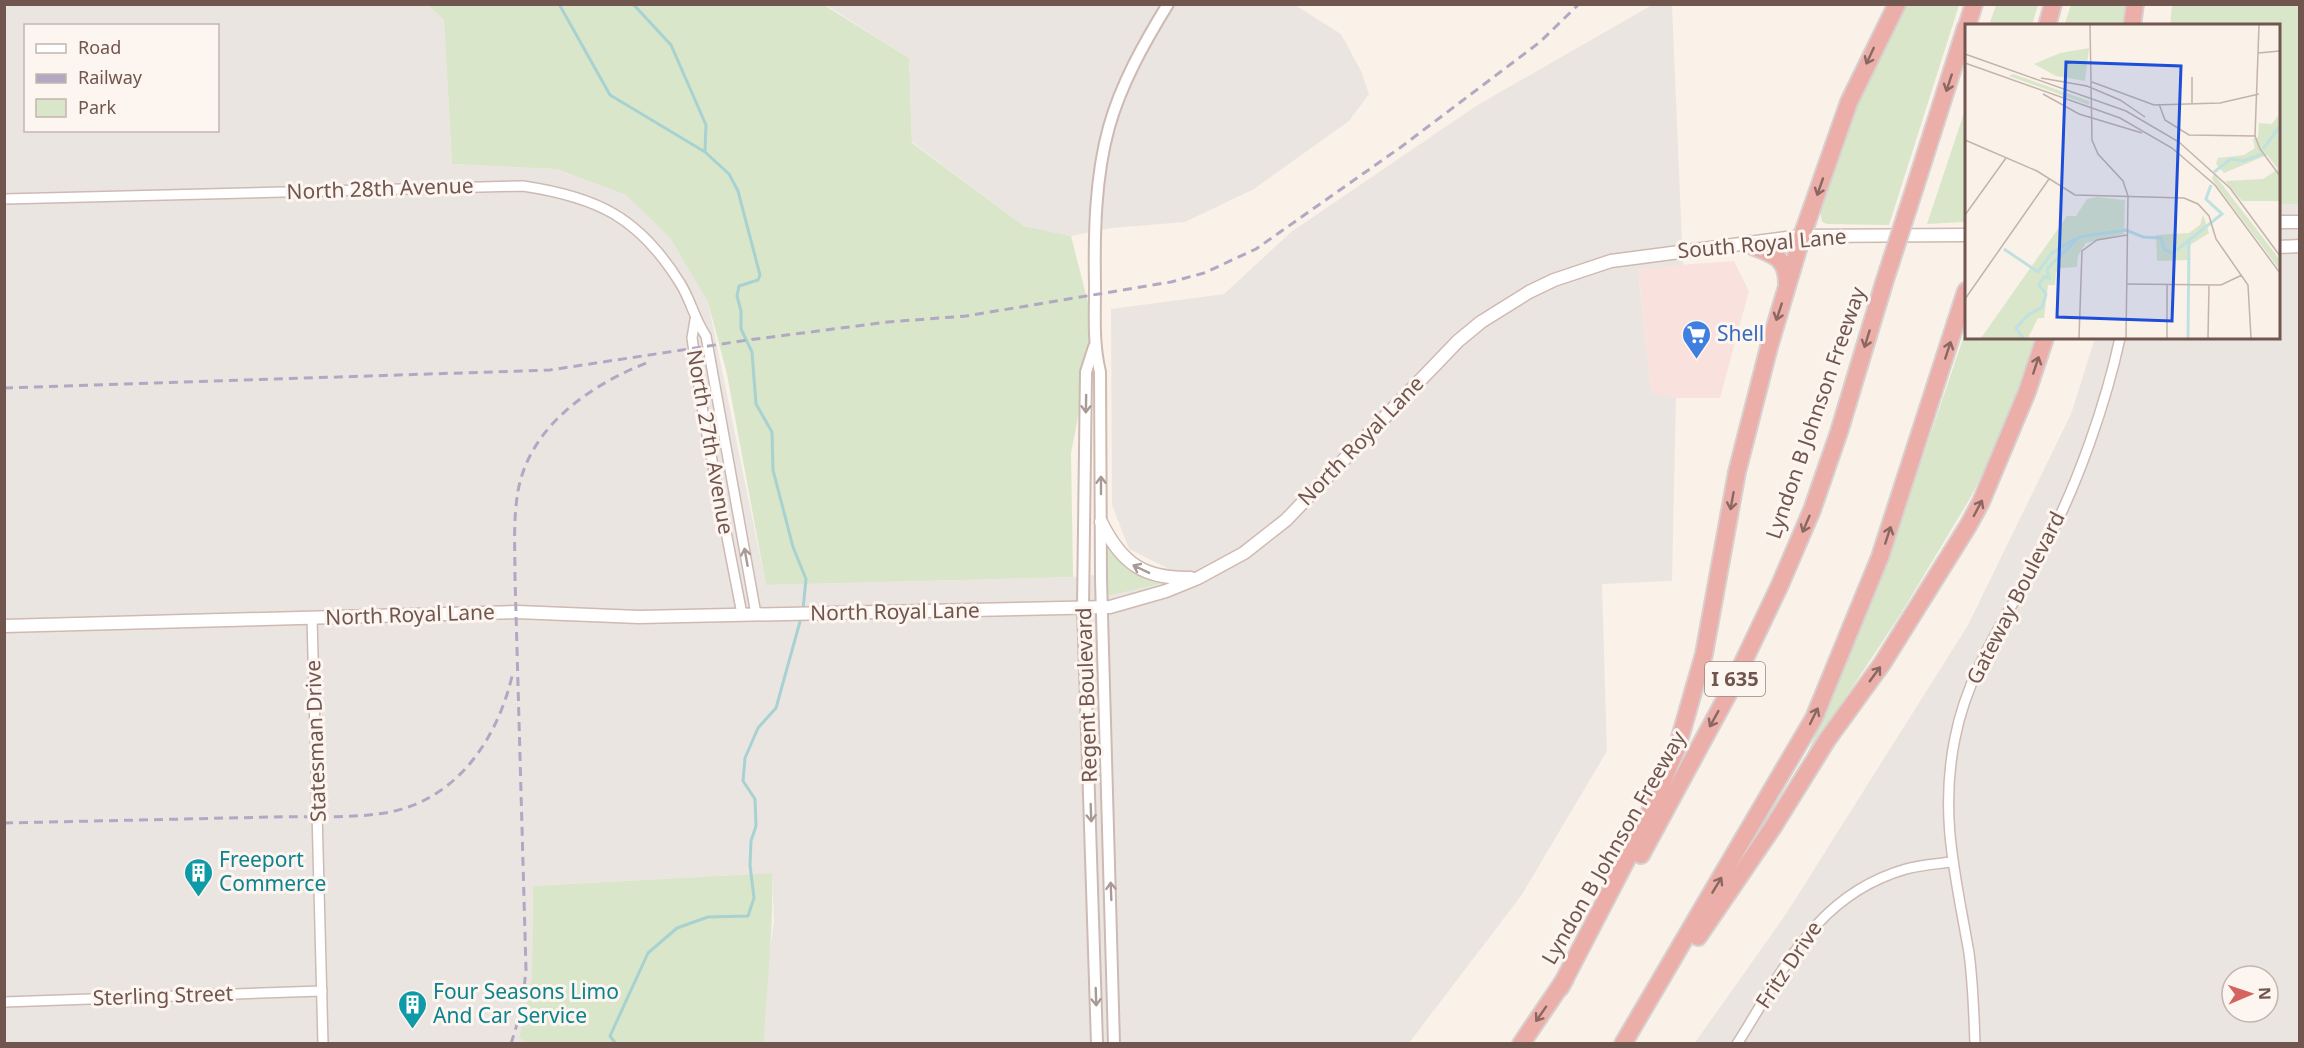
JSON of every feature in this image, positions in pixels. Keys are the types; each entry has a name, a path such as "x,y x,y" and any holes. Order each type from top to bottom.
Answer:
{"highway":[{"path":"1560,988 1642,830 1677,748 1704,654 1749,418 1802,236 1849,102 1897,4"},
{"name":"Lyndon B Johnson Freeway","path":"1968,24 1974,4"},
{"path":"2048,24 2053,4"},
{"path":"2132,24 2135,4"},
{"name":"Lyndon B Johnson Freeway","path":"1521,1044 1560,988 1661,822 1727,696 1779,587 1812,510 1835,443 1965,32"},
{"path":"1748,244 1775,254 1784,263 1787,270 1787,289"},
{"path":"1623,1044 1814,718 1881,557 1965,294"},
{"path":"1623,1044 1773,827 1827,740 1882,663 1968,526 1981,502 2027,392 2045,339"}],"main road":[{"path":"2280,222 2300,222"},
{"name":"South Royal Lane","path":"1666,252 1802,236 1965,235"},
{"path":"2280,247 2300,246"},
{"name":"North Royal Lane","path":"4,626 517,612 639,617 1102,607 1154,595 1198,578 1244,554 1279,526 1426,372 1481,322 1529,292 1554,280 1611,261 1666,252"},
{"path":"1101,522 1117,550 1137,568 1166,578 1198,578"}],"street":[{"name":"Regent Boulevard","path":"1114,1044 1102,607 1100,372 1095,347 1094,261 1100,186 1109,128 1132,67 1168,4"},
{"name":"North 28th Avenue","path":"4,199 506,186 550,190 605,207 640,233 680,282 695,320"},
{"name":"North 27th Avenue","path":"695,320 706,336 756,614"},
{"name":"North 27th Avenue","path":"695,320 692,338 704,419 742,614"},
{"name":"Gateway Boulevard","path":"1975,1044 1973,988 1951,862 1949,781 1955,737 1968,691 1993,637 2060,515 2108,384 2120,339"},
{"name":"Regent Boulevard","path":"1095,347 1086,372 1083,608 1097,1044"},
{"path":"704,419 720,416"},
{"name":"Statesman Drive","path":"312,617 323,1044"},
{"name":"Fritz Drive","path":"1737,1044 1801,943 1816,922 1835,904 1864,885 1889,874 1908,868 1951,862"},
{"name":"Sterling Street","path":"4,1002 322,991"}],"shaded area":[{"path":"5,5 428,5 444,20 452,164 555,169 626,195 670,238 708,302 766,585 1073,577 1167,568 1129,549 1112,505 1111,309 1224,294 1291,232 1476,106 1652,5 1672,5 1683,265 1638,269 1651,393 1676,398 1672,581 1602,584 1607,751 1521,896 1409,1043 764,1043 767,972 774,920 772,873 533,886 532,976 519,1038 530,1043 5,1044"},
{"path":"826,5 1295,5 1341,34 1361,71 1369,94 1349,121 1254,189 1185,222 1112,228 1071,236 1024,226 912,142 909,58"},
{"path":"2299,5 2299,1043 1694,1044 1786,914 1968,625 2071,414 2095,339 2280,339 2280,24"},
{"path":"1734,261 1749,291 1720,398 1676,398 1651,394 1638,268"}],"green space":[{"path":"1996,4 2038,5 2032,24 1989,24"},
{"path":"428,5 824,5 909,58 912,143 1024,226 1071,236 1095,330 1071,453 1073,577 766,585 727,374 708,302 670,238 626,195 556,169 452,164 444,20"},
{"path":"1901,5 1959,5 1889,225 1827,224 1822,222 1820,211 1850,114"},
{"path":"2071,5 2127,5 2124,24 2065,24"},
{"path":"2172,5 2299,5 2299,204 2280,204 2280,24 2170,24"},
{"path":"1965,110 1964,222 1927,224"},
{"path":"1965,333 1965,339 2035,339 2000,441 1969,500 1900,615 1805,759 1880,583"},
{"path":"1109,546 1167,582 1107,596 1106,549"},
{"path":"772,873 771,937 764,1043 530,1044 519,1038 532,976 533,886"}],"waterway":[{"path":"559,4 610,95 705,152 729,174 738,191 760,275 758,280 739,286 737,296 741,311 741,329 752,352 756,404 772,432 773,470 793,547 806,579 803,609"},
{"path":"633,4 671,45 706,125 705,151"},
{"path":"616,1044 610,1036 648,953 677,928 708,917 748,916 754,898 750,865 751,841 756,826 755,799 743,781 745,758 758,728 776,708 801,618"}],"railway":[{"path":"4,388 550,370 748,340 888,322 966,316 1171,282 1204,273 1256,249 1401,147 1540,42 1579,4"},
{"path":"511,1044 522,1008 526,970 515,578 515,524 518,491 525,467 536,446 567,410 606,382 649,362"},
{"path":"4,823 340,817 391,812 405,808 445,787 477,755 499,715 513,672"}],"place":[{"name":"Shell","path":"1696,360"},
{"name":"Freeport Commerce","path":"198,898"},
{"name":"Four Seasons Limo And Car Service","path":"412,1030"}]}
